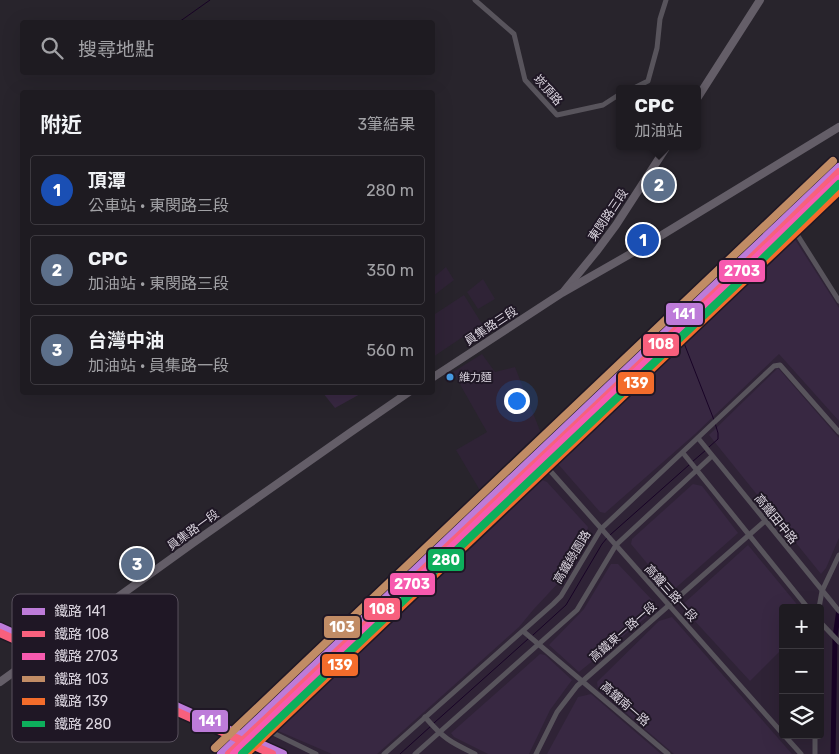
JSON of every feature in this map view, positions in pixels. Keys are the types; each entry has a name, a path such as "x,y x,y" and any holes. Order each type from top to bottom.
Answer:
{"main road":[{"path":"701,92 760,0"},
{"path":"562,293 639,249 839,127"},
{"name":"東閔路三段","path":"562,293 616,225 664,150"},
{"name":"員集路三段","path":"435,376 562,293"},
{"name":"員集路一段","path":"124,594 405,395"},
{"name":"員集路一段","path":"0,682 12,673"}],"street":[{"name":"崁頂路","path":"475,0 514,34 525,80 557,115 603,104 616,96"},
{"path":"640,85 648,81 658,48 660,18 666,0"},
{"path":"242,752 793,228 839,301"},
{"name":"高鐵綠園路","path":"384,754 560,596 601,529 774,366 780,365 839,432"},
{"name":"高鐵田中路","path":"698,438 839,611"},
{"path":"683,453 805,604"},
{"path":"415,754 577,610 616,545 712,456"},
{"name":"高鐵三路一段","path":"545,465 779,729"},
{"name":"高鐵東一路一段","path":"536,754 557,712 577,686 765,521"},
{"path":"820,604 822,591 839,555"},
{"path":"824,626 839,642"},
{"name":"高鐵南一路","path":"523,631 668,754"},
{"path":"425,717 439,734 448,741 474,754"},
{"path":"265,729 316,754"},
{"name":"高鐵三路一段","path":"788,739 801,754"},
{"path":"815,754 816,739"},
{"path":"242,752 252,754"}],"shaded area":[{"path":"791,227 839,302 839,754 231,754"},
{"path":"787,238 794,238 839,308 839,421 779,354 695,434 605,513 600,512 558,464 558,458"},
{"path":"446,267 454,280 435,294 435,276"},
{"path":"483,279 495,299 478,309 467,292"},
{"path":"464,295 482,324 435,356 435,314"},
{"path":"482,354 495,372 515,367 544,441 485,499 456,450 487,432 453,372"},
{"path":"778,368 839,438 839,538 826,568 821,574 709,435"},
{"path":"325,395 358,395 335,408"},
{"path":"538,478 547,482 588,527 586,537 561,580 519,627 377,754 332,754 276,730 274,727"},
{"path":"693,484 702,486 738,533 671,592 631,544 632,539"},
{"path":"748,545 797,604 779,604 779,652 750,681 681,606"},
{"path":"611,564 618,564 653,601 654,611 579,672 549,645 584,609"},
{"path":"672,617 792,754 674,754 598,689 597,682 659,621"},
{"path":"540,654 545,655 572,680 550,710 529,754 488,754 454,737 451,733"},
{"path":"591,694 661,754 547,754 578,697"}],"waterway":[{"path":"182,20 210,0"},
{"path":"684,343 714,420"},
{"path":"709,447 718,439 715,423"},
{"path":"692,462 706,450"},
{"path":"610,535 689,465"},
{"path":"533,635 566,605 607,538"},
{"path":"833,754 835,637 839,609"},
{"path":"434,723 528,639"},
{"path":"400,754 431,726"}],"rail line":[{"name":"103","path":"215,748 833,161"},
{"name":"141","path":"221,754 839,167"},
{"name":"108","path":"229,754 735,274 839,172"},
{"name":"2703","path":"234,754 839,179"},
{"name":"280","path":"242,754 741,280 839,184"},
{"name":"139","path":"246,754 839,191"},
{"name":"141","path":"0,627 12,632"},
{"name":"108","path":"0,633 12,638"},
{"name":"141","path":"178,707 283,754"},
{"name":"108","path":"178,712 272,754"}],"place":[{"name":"CPC","path":"659,185"},
{"name":"頂潭","path":"643,240"},
{"name":"維力麵","path":"450,377"},
{"name":"台灣中油","path":"137,564"}]}
